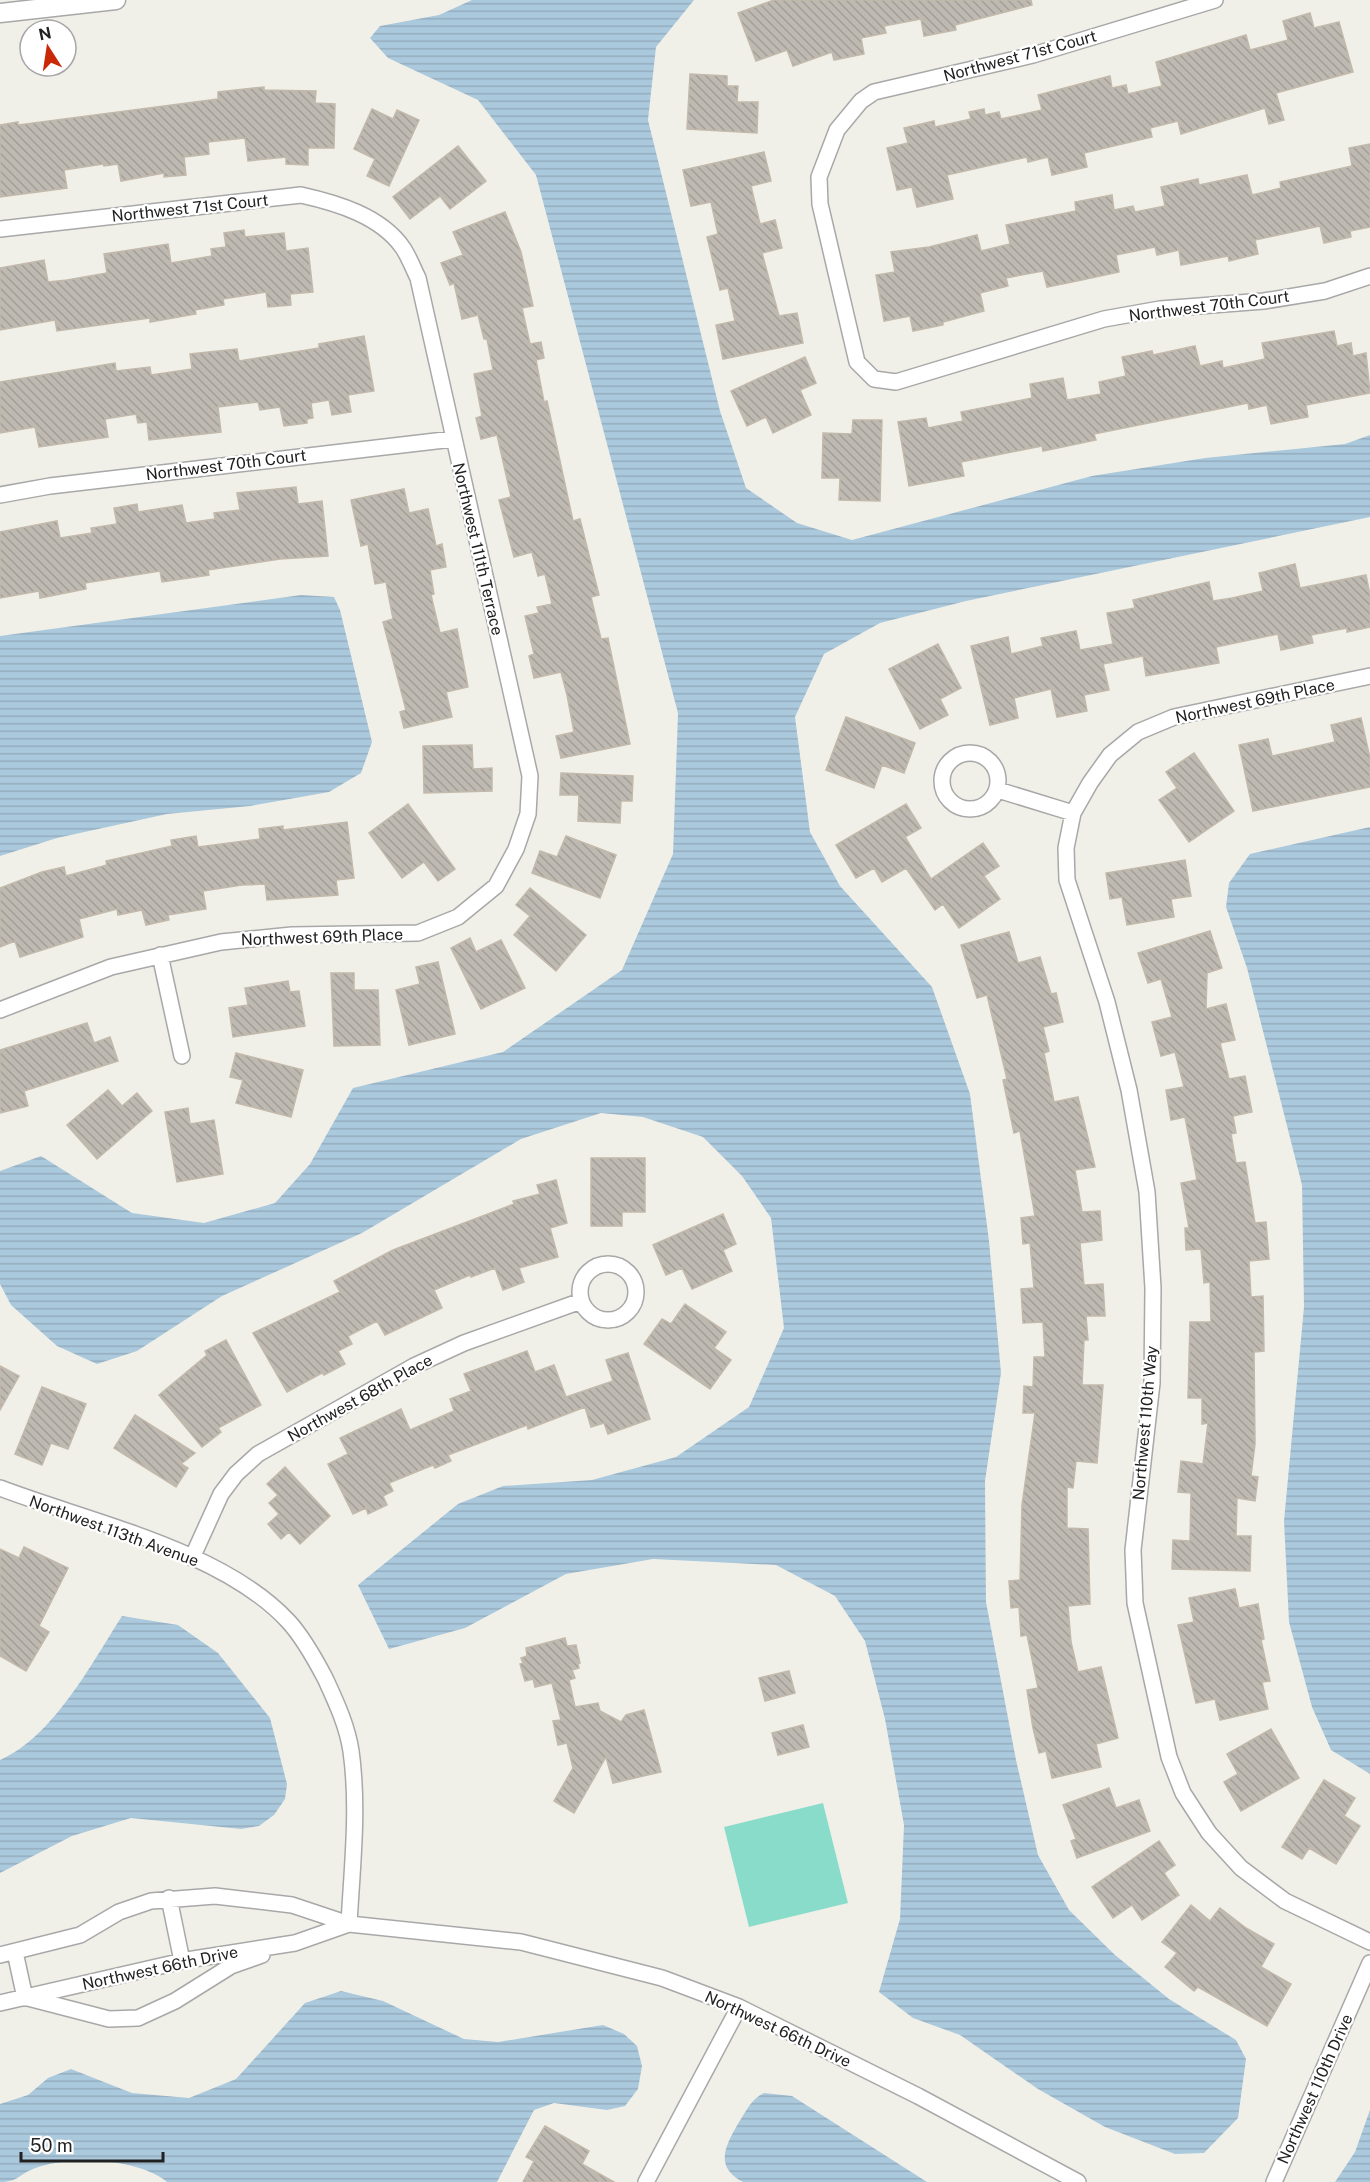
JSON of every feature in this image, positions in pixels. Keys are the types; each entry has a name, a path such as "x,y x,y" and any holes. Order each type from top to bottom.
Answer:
{"street":[{"path":"0,13 116,0"},
{"name":"Northwest 71st Court","path":"874,379 857,363 820,204 819,177 837,130 861,101 874,92 1033,55 1215,0"},
{"name":"Northwest 71st Court","path":"0,230 301,195 334,202 375,222"},
{"name":"Northwest 111th Terrace","path":"375,222 402,247 418,278 531,776 528,814 516,849 496,886"},
{"name":"Northwest 70th Court","path":"874,379 896,382 1104,320 1160,309 1264,301 1325,291 1370,276"},
{"name":"Northwest 70th Court","path":"0,495 50,486 453,439"},
{"name":"Northwest 69th Place","path":"1073,813 1090,783 1110,755 1138,732 1174,717 1370,676"},
{"path":"998,790 1073,813"},
{"name":"Northwest 110th Way","path":"1073,813 1066,848 1067,880 1107,1002 1129,1090 1147,1192 1154,1288 1152,1383 1133,1550 1135,1604 1169,1757 1183,1793 1209,1833 1241,1868 1285,1902 1370,1942"},
{"name":"Northwest 69th Place","path":"0,1010 111,967 221,942 292,935 418,933 458,917 496,886"},
{"path":"160,955 182,1056"},
{"name":"Northwest 68th Place","path":"192,1558 220,1494 236,1474 258,1454 414,1366 464,1343 581,1301"},
{"name":"Northwest 113th Avenue","path":"0,1488 192,1558 244,1585 288,1621 314,1659 339,1706 351,1750 354,1802 349,1924"},
{"name":"Northwest 66th Drive","path":"0,1955 80,1935 119,1912 151,1901 215,1896 292,1905 349,1924 531,1944 662,1978 739,2007 918,2096 1078,2182"},
{"path":"169,1898 182,1961"},
{"name":"Northwest 66th Drive","path":"25,1998 109,2019 138,2018 175,2001 231,1966 349,1924"},
{"name":"Northwest 66th Drive","path":"0,2003 182,1961 295,1943"},
{"path":"15,1952 25,1998"},
{"name":"Northwest 110th Drive","path":"1274,2182 1370,1963"},
{"path":"646,2182 739,2007"}],"shaded area":[{"path":"472,0 694,0 656,47 648,120 720,411 746,488 797,523 852,540 1092,476 1205,458 1345,444 1370,435 1370,517 966,601 880,623 824,654 795,717 810,832 840,886 932,987 970,1094 989,1241 1001,1373 985,1481 986,1602 1016,1760 1038,1855 1069,1910 1115,1955 1169,1999 1236,2040 1246,2059 1238,2118 1204,2153 1175,2154 1105,2127 1038,2089 960,2035 913,2018 879,1992 900,1919 904,1825 885,1719 865,1641 835,1596 776,1565 653,1559 566,1574 465,1628 389,1649 358,1585 458,1504 503,1486 592,1480 676,1457 749,1407 784,1328 771,1218 742,1176 703,1137 643,1117 601,1113 521,1139 362,1233 222,1296 137,1351 97,1364 57,1346 11,1305 0,1284 0,1171 41,1156 132,1213 204,1223 275,1203 310,1164 353,1088 503,1052 622,970 673,854 678,713 536,175 478,100 388,58 370,38 380,26 439,15"},
{"path":"301,595 334,597 340,610 372,742 361,773 329,792 250,806 167,814 57,838 0,856 0,636"},
{"path":"1370,827 1370,1774 1331,1750 1312,1707 1289,1622 1284,1521 1304,1307 1302,1185 1247,968 1226,907 1229,883 1250,854"},
{"path":"122,1616 178,1625 218,1653 270,1718 287,1784 285,1799 274,1815 259,1826 241,1829 131,1818 72,1836 0,1873 0,1760 19,1749 54,1717 70,1697"},
{"path":"823,1803 848,1903 749,1927 724,1827"},
{"path":"341,1991 383,2001 464,2039 498,2042 603,2025 624,2034 637,2046 642,2066 638,2089 625,2106 607,2110 554,2103 534,2110 497,2182 167,2182 139,2168 102,2161 83,2161 48,2165 28,2171 6,2182 0,2182 0,2104 28,2095 48,2078 71,2069 132,2093 189,2098 236,2079 305,2003"},
{"path":"764,2093 792,2096 927,2182 743,2182 728,2169 725,2155 734,2131 750,2105"},
{"path":"1370,2110 1370,2182 1335,2182 1355,2152"}],"building":[{"path":"774,0 1031,0 1032,5 955,25 956,30 924,36 921,19 884,26 886,33 861,38 864,54 834,60 832,52 793,66 787,50 756,61 738,13"},
{"path":"1310,13 1314,28 1339,22 1353,72 1276,93 1284,120 1269,124 1265,108 1181,134 1178,121 1150,128 1152,137 1084,153 1087,167 1052,175 1048,157 1028,162 1027,157 947,175 953,199 917,207 912,187 897,190 887,148 908,143 904,128 934,121 935,127 971,119 969,112 984,109 985,115 999,112 1001,119 1042,110 1038,95 1110,76 1112,88 1126,85 1128,94 1162,86 1156,62 1246,35 1250,50 1288,40 1283,21"},
{"path":"690,74 727,76 727,86 738,86 737,102 758,102 757,133 687,129"},
{"path":"264,87 264,90 316,91 315,103 335,104 334,148 308,148 308,165 286,164 286,157 248,161 245,138 208,142 209,154 184,157 186,175 164,177 164,173 121,181 118,164 104,166 103,164 64,170 67,188 0,197 0,125 18,122 18,125 218,99 218,92"},
{"path":"372,109 393,119 397,110 419,120 389,186 367,176 375,159 354,149"},
{"path":"1370,144 1370,227 1350,231 1351,237 1324,243 1320,226 1255,240 1258,254 1229,261 1228,256 1181,265 1179,250 1157,255 1155,247 1116,255 1119,272 1077,281 1047,287 1043,271 1006,278 1008,286 980,293 984,311 943,322 943,325 913,331 910,316 884,321 876,275 895,272 891,252 929,247 977,235 981,251 1010,244 1006,225 1076,211 1075,202 1112,195 1114,210 1133,206 1135,212 1165,206 1161,187 1198,179 1199,185 1247,175 1252,195 1281,188 1280,182 1352,166 1349,148"},
{"path":"458,146 486,181 450,209 440,196 410,219 393,197"},
{"path":"764,152 771,181 751,186 760,224 775,220 782,248 762,253 779,316 797,313 803,343 723,359 716,325 735,321 728,288 720,290 707,237 718,234 711,202 691,206 683,170"},
{"path":"505,212 521,252 533,306 522,308 530,344 541,342 544,358 536,360 544,402 547,401 573,521 580,519 599,595 591,597 601,639 608,638 630,744 561,758 556,736 574,732 567,695 561,672 534,678 529,656 534,654 525,616 539,613 537,607 552,604 545,574 538,576 532,552 514,557 499,500 511,497 497,435 481,439 476,418 482,416 474,374 493,370 487,339 484,339 478,315 462,319 454,283 450,285 441,263 463,255 453,232"},
{"path":"244,230 245,237 284,233 286,251 308,248 313,292 290,294 291,305 268,307 266,292 223,299 224,305 195,310 196,314 150,322 150,318 57,331 55,320 0,330 0,268 44,260 48,282 67,280 107,273 104,254 168,244 171,263 212,256 211,249 226,247 224,233"},
{"path":"1334,331 1337,346 1351,343 1353,356 1366,353 1370,393 1306,405 1308,417 1271,424 1267,405 1249,409 1248,403 1094,434 1096,440 1043,451 1042,446 961,462 964,476 909,486 898,422 926,418 928,428 963,421 961,412 1032,398 1030,384 1063,378 1067,400 1101,394 1099,382 1126,376 1122,357 1152,351 1153,355 1195,346 1200,366 1222,361 1223,368 1265,359 1262,343"},
{"path":"364,336 374,391 348,395 351,412 332,415 329,400 311,403 313,418 307,419 307,423 284,426 280,407 260,410 258,402 218,407 221,432 149,440 147,422 138,423 136,414 105,419 108,437 39,447 35,427 0,433 0,382 115,363 116,371 150,367 151,375 192,369 190,354 237,349 239,361 319,348 319,344"},
{"path":"805,357 816,383 800,390 811,415 773,433 766,417 747,426 731,391"},
{"path":"853,420 882,420 880,501 839,500 840,478 822,478 823,433 852,434"},
{"path":"296,487 298,504 322,501 328,556 280,559 208,570 209,575 162,582 160,571 85,583 86,589 40,598 39,591 0,598 0,532 57,521 60,538 92,533 91,528 117,524 114,508 137,504 138,512 182,505 186,523 215,519 214,513 240,510 237,493"},
{"path":"404,489 409,513 428,509 436,546 442,544 446,567 430,570 434,594 431,595 440,633 457,629 468,687 446,692 452,717 404,728 400,712 406,710 383,622 393,619 386,582 375,584 368,544 361,546 351,500"},
{"path":"1295,564 1300,588 1366,575 1370,595 1370,627 1347,632 1347,628 1311,635 1313,643 1281,650 1278,634 1216,647 1219,663 1146,676 1143,656 1103,664 1109,690 1084,695 1087,711 1057,717 1051,689 1014,698 1018,718 990,725 971,646 1008,637 1011,654 1043,646 1041,638 1076,631 1080,650 1113,644 1107,613 1135,608 1133,600 1209,582 1213,601 1232,598 1263,591 1259,573"},
{"path":"938,644 961,688 940,699 948,715 920,729 889,669"},
{"path":"846,717 915,743 904,773 882,765 874,788 826,770"},
{"path":"1361,718 1370,758 1370,787 1253,811 1239,745 1268,739 1272,756 1309,748 1335,742 1331,725"},
{"path":"472,745 473,769 492,768 492,791 424,793 423,746"},
{"path":"1194,753 1234,811 1189,842 1159,800 1177,788 1166,772"},
{"path":"561,773 633,776 632,801 621,801 620,823 578,821 579,795 560,795"},
{"path":"408,804 455,869 438,881 424,862 402,878 369,833"},
{"path":"906,804 921,828 905,837 931,879 983,843 999,866 984,876 1000,899 959,928 943,904 935,910 906,868 882,882 874,868 856,878 836,845"},
{"path":"347,822 354,878 336,880 338,895 267,900 265,884 203,891 206,909 168,915 169,920 146,925 142,910 118,915 117,909 79,919 83,937 20,957 15,941 0,947 0,888 42,872 64,867 66,876 107,865 106,861 172,846 171,840 196,836 198,847 260,839 259,829 283,826 283,830"},
{"path":"566,836 616,855 600,898 532,873 540,851 557,857"},
{"path":"1185,860 1191,896 1171,899 1174,917 1127,925 1122,897 1110,899 1106,873"},
{"path":"530,888 586,935 556,971 514,935 530,916 516,905"},
{"path":"1210,931 1222,968 1207,973 1206,1009 1226,1004 1235,1040 1220,1043 1229,1079 1245,1076 1252,1112 1233,1116 1236,1133 1231,1134 1236,1163 1245,1162 1255,1223 1266,1222 1269,1259 1249,1261 1251,1297 1263,1296 1264,1351 1254,1352 1255,1444 1251,1476 1258,1477 1255,1501 1237,1498 1236,1536 1251,1536 1250,1571 1172,1569 1173,1540 1190,1541 1191,1493 1178,1492 1181,1461 1203,1464 1208,1423 1202,1424 1202,1398 1188,1398 1190,1322 1211,1322 1210,1282 1204,1283 1201,1249 1186,1250 1185,1228 1189,1228 1181,1183 1197,1180 1185,1117 1171,1120 1166,1090 1184,1087 1175,1052 1161,1056 1152,1022 1172,1017 1161,979 1148,983 1138,953"},
{"path":"1009,932 1018,963 1040,957 1051,994 1056,993 1063,1022 1043,1027 1049,1051 1044,1053 1054,1102 1078,1097 1095,1167 1075,1170 1082,1212 1100,1211 1102,1240 1080,1243 1084,1285 1103,1284 1105,1316 1086,1316 1088,1340 1084,1340 1082,1385 1103,1385 1097,1463 1076,1461 1073,1488 1067,1487 1067,1528 1088,1529 1090,1604 1068,1606 1071,1642 1078,1672 1101,1667 1118,1738 1096,1744 1101,1767 1052,1778 1046,1751 1039,1753 1033,1728 1027,1690 1038,1688 1027,1635 1021,1636 1019,1607 1011,1608 1009,1581 1020,1580 1022,1505 1035,1413 1023,1413 1024,1386 1033,1387 1034,1357 1045,1357 1043,1322 1023,1323 1021,1289 1034,1288 1030,1243 1023,1244 1021,1218 1035,1216 1020,1131 1014,1133 1003,1080 1007,1079 987,995 977,998 961,945"},
{"path":"470,938 476,952 501,940 525,988 481,1009 451,948"},
{"path":"438,962 455,1034 409,1045 396,990 420,984 416,967"},
{"path":"331,973 354,973 354,990 378,990 380,1045 334,1046"},
{"path":"288,981 290,992 299,991 305,1026 233,1037 229,1008 248,1005 245,988"},
{"path":"87,1023 94,1043 110,1037 118,1061 24,1091 28,1106 0,1113 0,1050"},
{"path":"236,1053 303,1070 291,1117 236,1103 243,1080 230,1077"},
{"path":"108,1090 122,1106 137,1093 152,1111 97,1159 67,1125"},
{"path":"188,1108 190,1124 214,1120 223,1174 177,1182 165,1112"},
{"path":"591,1158 645,1158 645,1212 622,1212 622,1226 591,1226"},
{"path":"556,1180 567,1223 550,1228 558,1257 519,1268 524,1282 503,1290 495,1268 471,1277 470,1275 434,1290 442,1308 385,1335 377,1321 348,1336 352,1344 338,1351 345,1364 324,1375 322,1373 287,1392 253,1333 340,1292 334,1281 393,1250 514,1204 513,1201 540,1194 537,1185"},
{"path":"723,1214 736,1244 723,1250 732,1271 692,1289 682,1268 666,1275 653,1245"},
{"path":"685,1304 726,1332 714,1348 731,1360 710,1389 644,1344 662,1319 671,1324"},
{"path":"226,1340 261,1405 218,1428 221,1432 202,1447 159,1395 207,1355 205,1351"},
{"path":"527,1351 535,1372 554,1365 566,1397 613,1381 606,1360 628,1353 650,1419 608,1434 604,1423 591,1427 585,1407 528,1429 527,1425 448,1455 451,1461 435,1468 433,1465 389,1483 393,1491 383,1496 387,1505 368,1514 366,1508 353,1514 328,1464 348,1454 340,1438 401,1409 410,1430 454,1411 450,1399 471,1391 464,1374"},
{"path":"0,1366 19,1376 0,1410"},
{"path":"42,1387 86,1404 68,1449 51,1443 42,1465 15,1454"},
{"path":"135,1415 195,1453 181,1464 188,1468 176,1487 114,1448"},
{"path":"285,1467 330,1516 300,1544 289,1532 281,1539 268,1524 279,1514 269,1503 278,1495 267,1484"},
{"path":"24,1547 68,1568 39,1626 49,1632 26,1671 0,1656 0,1549 19,1558"},
{"path":"1235,1589 1239,1608 1258,1604 1264,1639 1261,1640 1270,1681 1262,1682 1268,1709 1220,1720 1215,1699 1196,1703 1178,1625 1194,1622 1189,1598"},
{"path":"565,1638 567,1646 576,1645 580,1663 579,1668 572,1670 575,1678 569,1680 575,1707 598,1703 600,1711 621,1722 626,1715 644,1710 661,1772 613,1783 606,1757 574,1813 554,1801 573,1768 567,1743 558,1745 553,1721 561,1720 552,1683 535,1687 533,1679 525,1681 520,1664 523,1663 521,1658 527,1656 526,1648"},
{"path":"789,1671 795,1693 765,1701 759,1678"},
{"path":"803,1725 809,1747 778,1755 772,1733"},
{"path":"1271,1729 1299,1778 1241,1811 1224,1782 1238,1774 1227,1754"},
{"path":"1324,1780 1355,1798 1344,1816 1360,1826 1336,1864 1309,1848 1302,1859 1282,1847"},
{"path":"1109,1788 1116,1808 1139,1800 1150,1831 1077,1858 1071,1841 1076,1839 1063,1805"},
{"path":"1159,1841 1175,1865 1164,1873 1179,1895 1142,1920 1132,1905 1113,1918 1092,1887"},
{"path":"1191,1905 1210,1921 1220,1908 1246,1928 1274,1944 1261,1967 1291,1984 1267,2026 1198,1987 1194,1991 1165,1967 1177,1953 1162,1942"},
{"path":"545,2126 589,2151 582,2164 614,2182 523,2182 534,2161 526,2157"}]}
